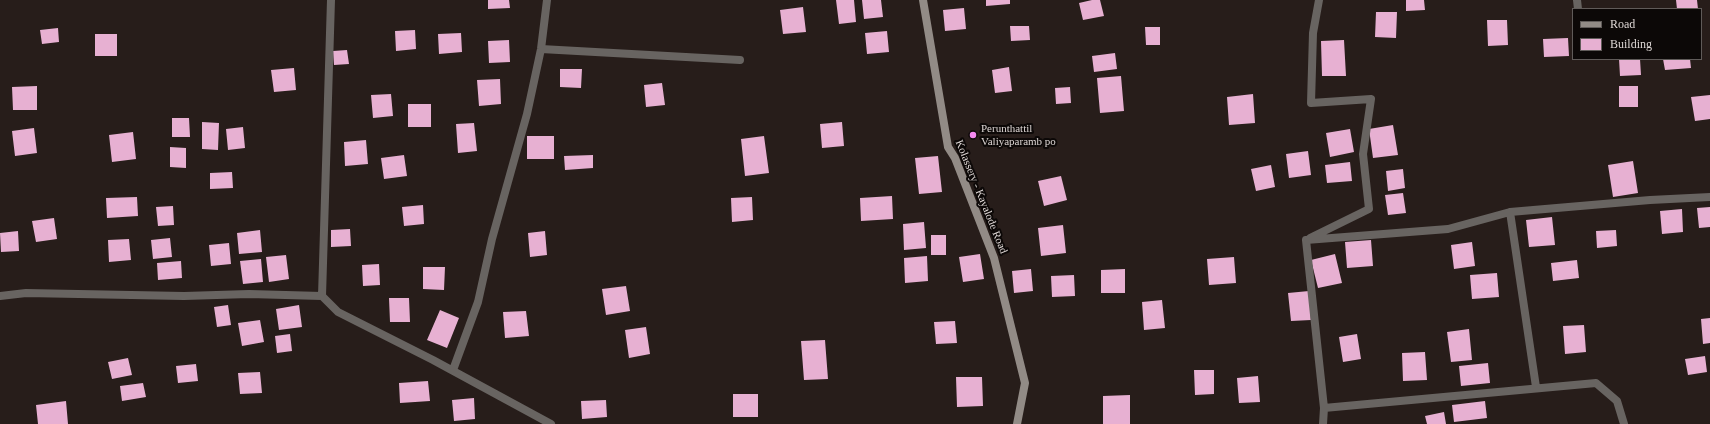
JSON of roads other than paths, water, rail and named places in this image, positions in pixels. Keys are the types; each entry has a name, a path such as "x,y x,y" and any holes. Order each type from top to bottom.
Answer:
{"main road":[{"name":"Kolassery - Kayalode Road","path":"923,0 948,147 961,172 994,258 1025,383 1017,424"}],"street":[{"path":"322,296 331,0"},
{"path":"453,370 478,302 492,239 527,114 541,49 548,0"},
{"path":"1306,240 1369,209 1363,154 1371,99 1311,103 1312,33 1319,0"},
{"path":"541,49 740,60"},
{"path":"1306,240 1448,229 1510,212 1650,200 1710,197"},
{"path":"1510,212 1536,387"},
{"path":"1306,240 1324,408 1323,424"},
{"path":"0,296 26,293 184,296 249,294 322,296 338,312 453,370 551,424"},
{"path":"1324,408 1536,387 1596,383 1617,401 1624,424"}],"place":[{"name":"Perunthattil Valiyaparamb po","path":"973,135"}]}
